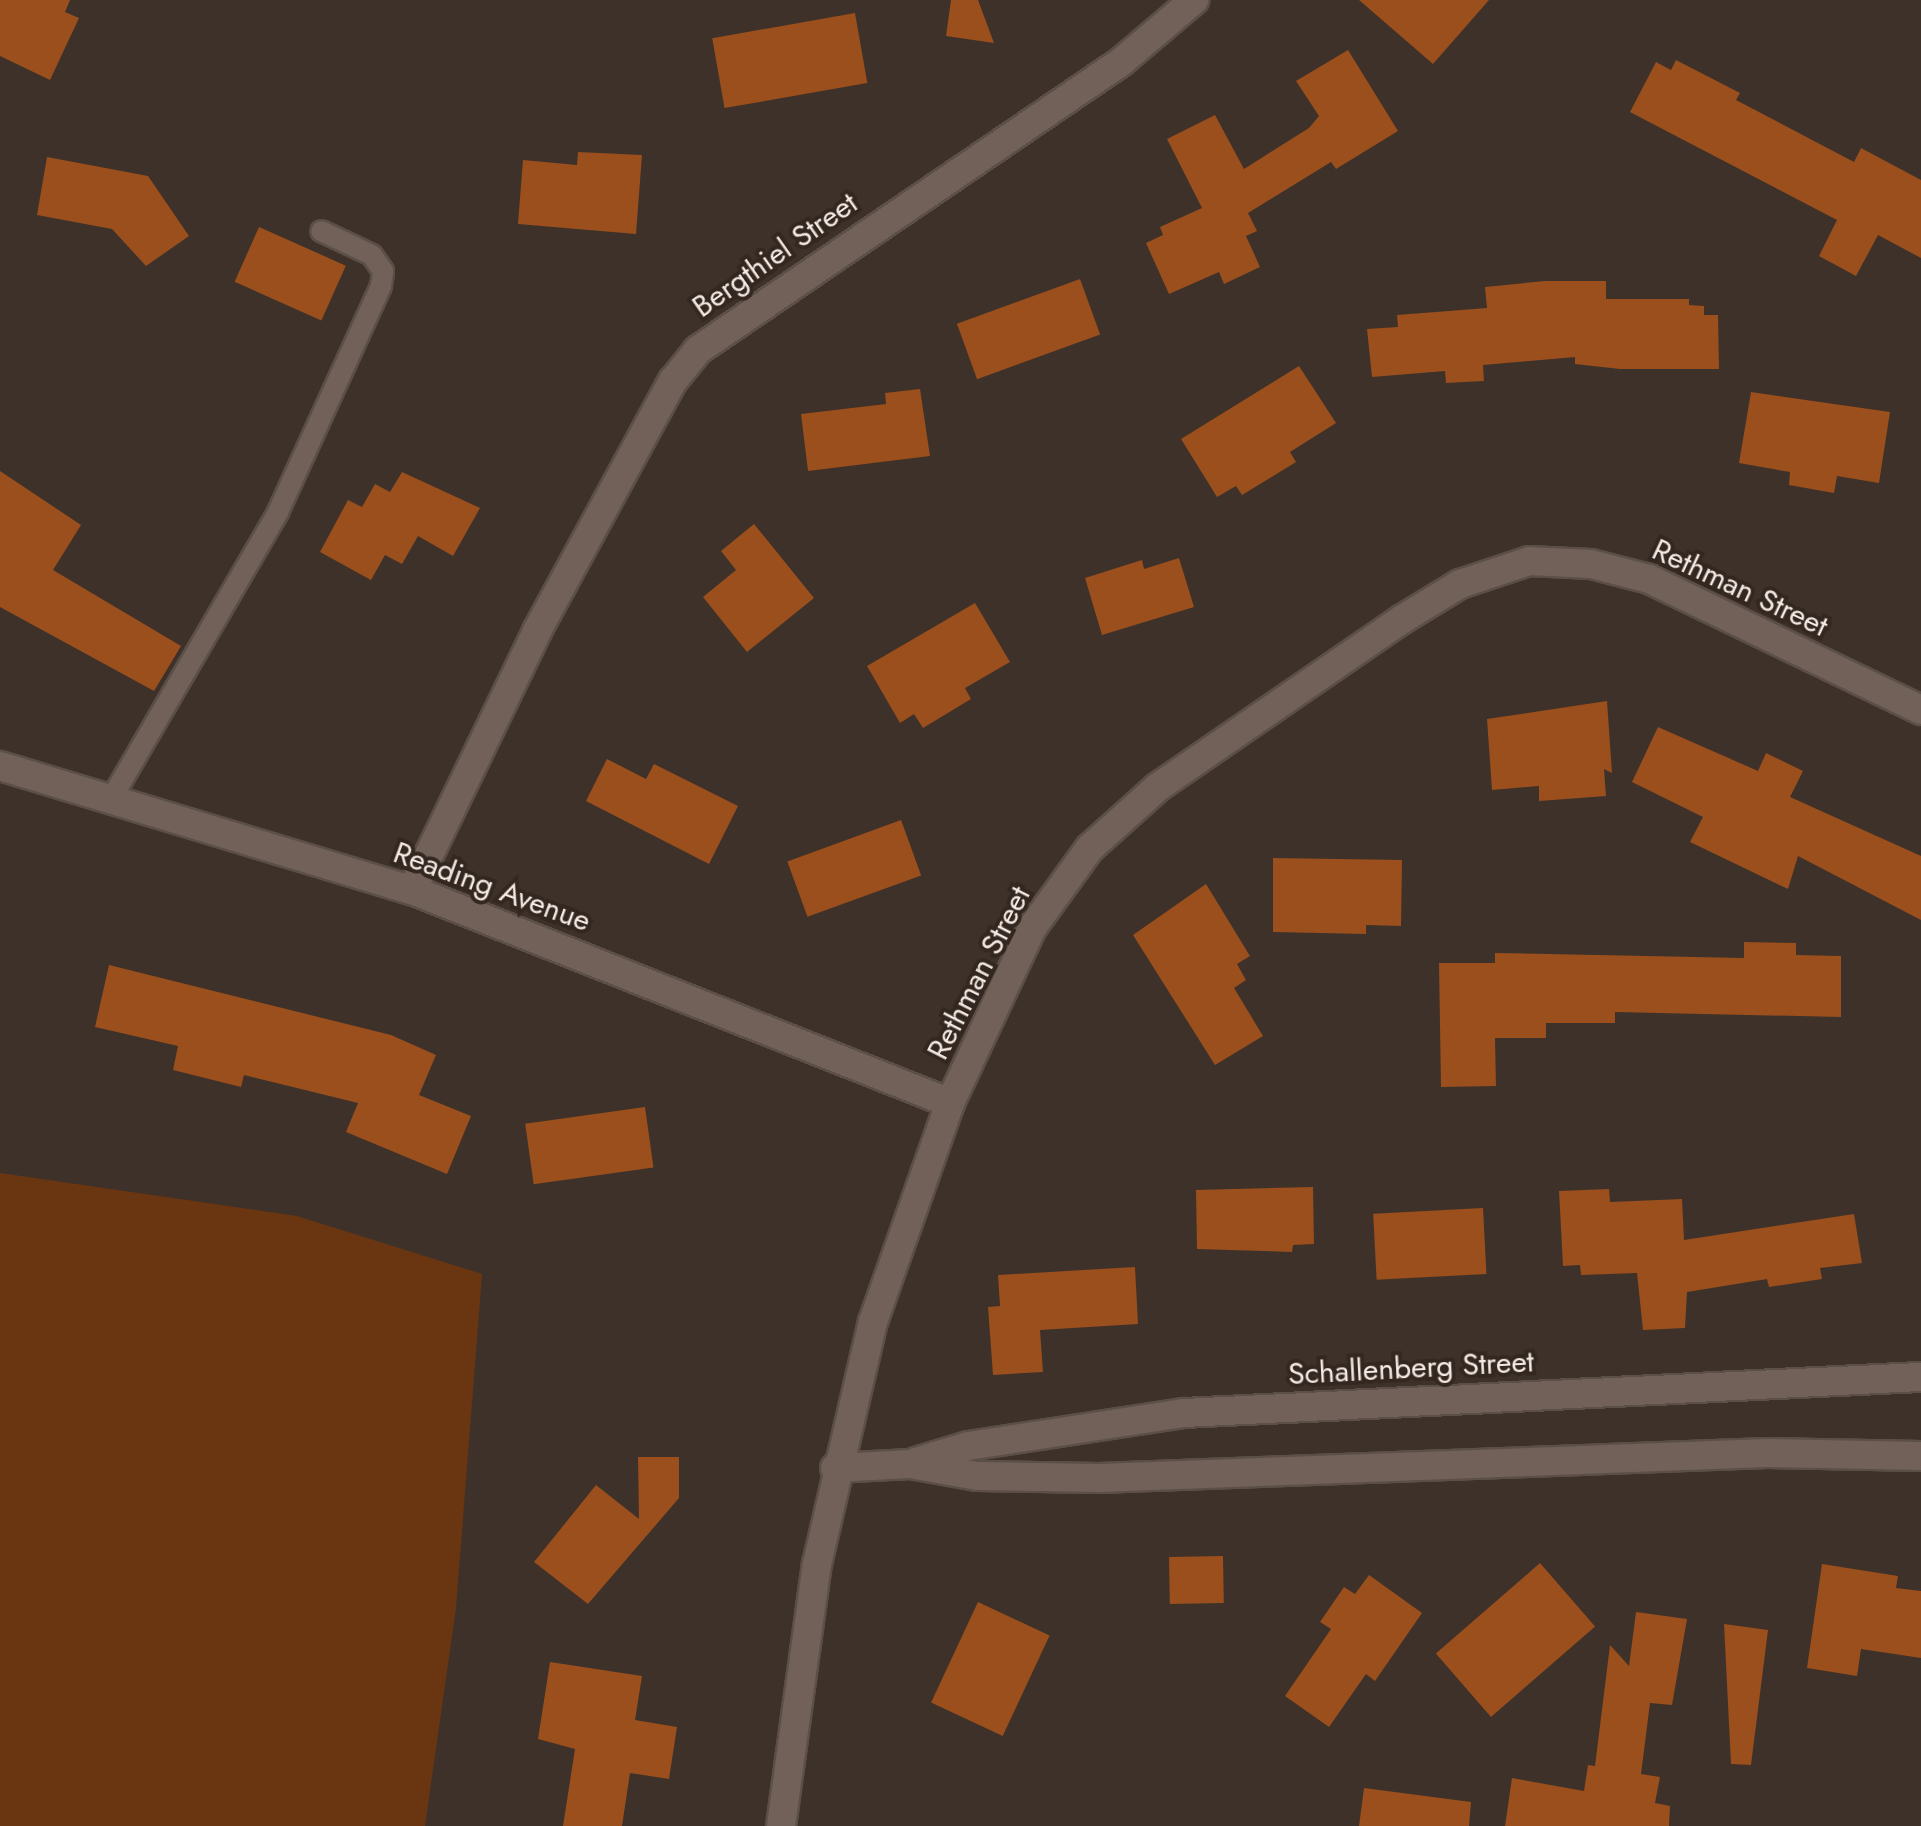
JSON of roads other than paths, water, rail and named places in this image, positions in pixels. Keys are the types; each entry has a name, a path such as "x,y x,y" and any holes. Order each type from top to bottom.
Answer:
{"street":[{"name":"Bergthiel Street","path":"412,890 536,631 673,381 698,350 1121,62 1194,0"},
{"name":"Rethman Street","path":"781,1826 835,1468 873,1322 950,1104 1032,928 1090,848 1200,756 1460,584 1529,561 1624,572 1921,710"},
{"name":"Reading Avenue","path":"0,766 412,890 950,1104"},
{"name":"Schallenberg Street","path":"910,1464 968,1446 1184,1414 1921,1377"},
{"name":"Schallenberg Street","path":"835,1468 910,1464 977,1476 1099,1478 1768,1453 1921,1456"}],"lane":[{"path":"110,800 278,512 381,286 383,271 372,255 321,231"}]}
